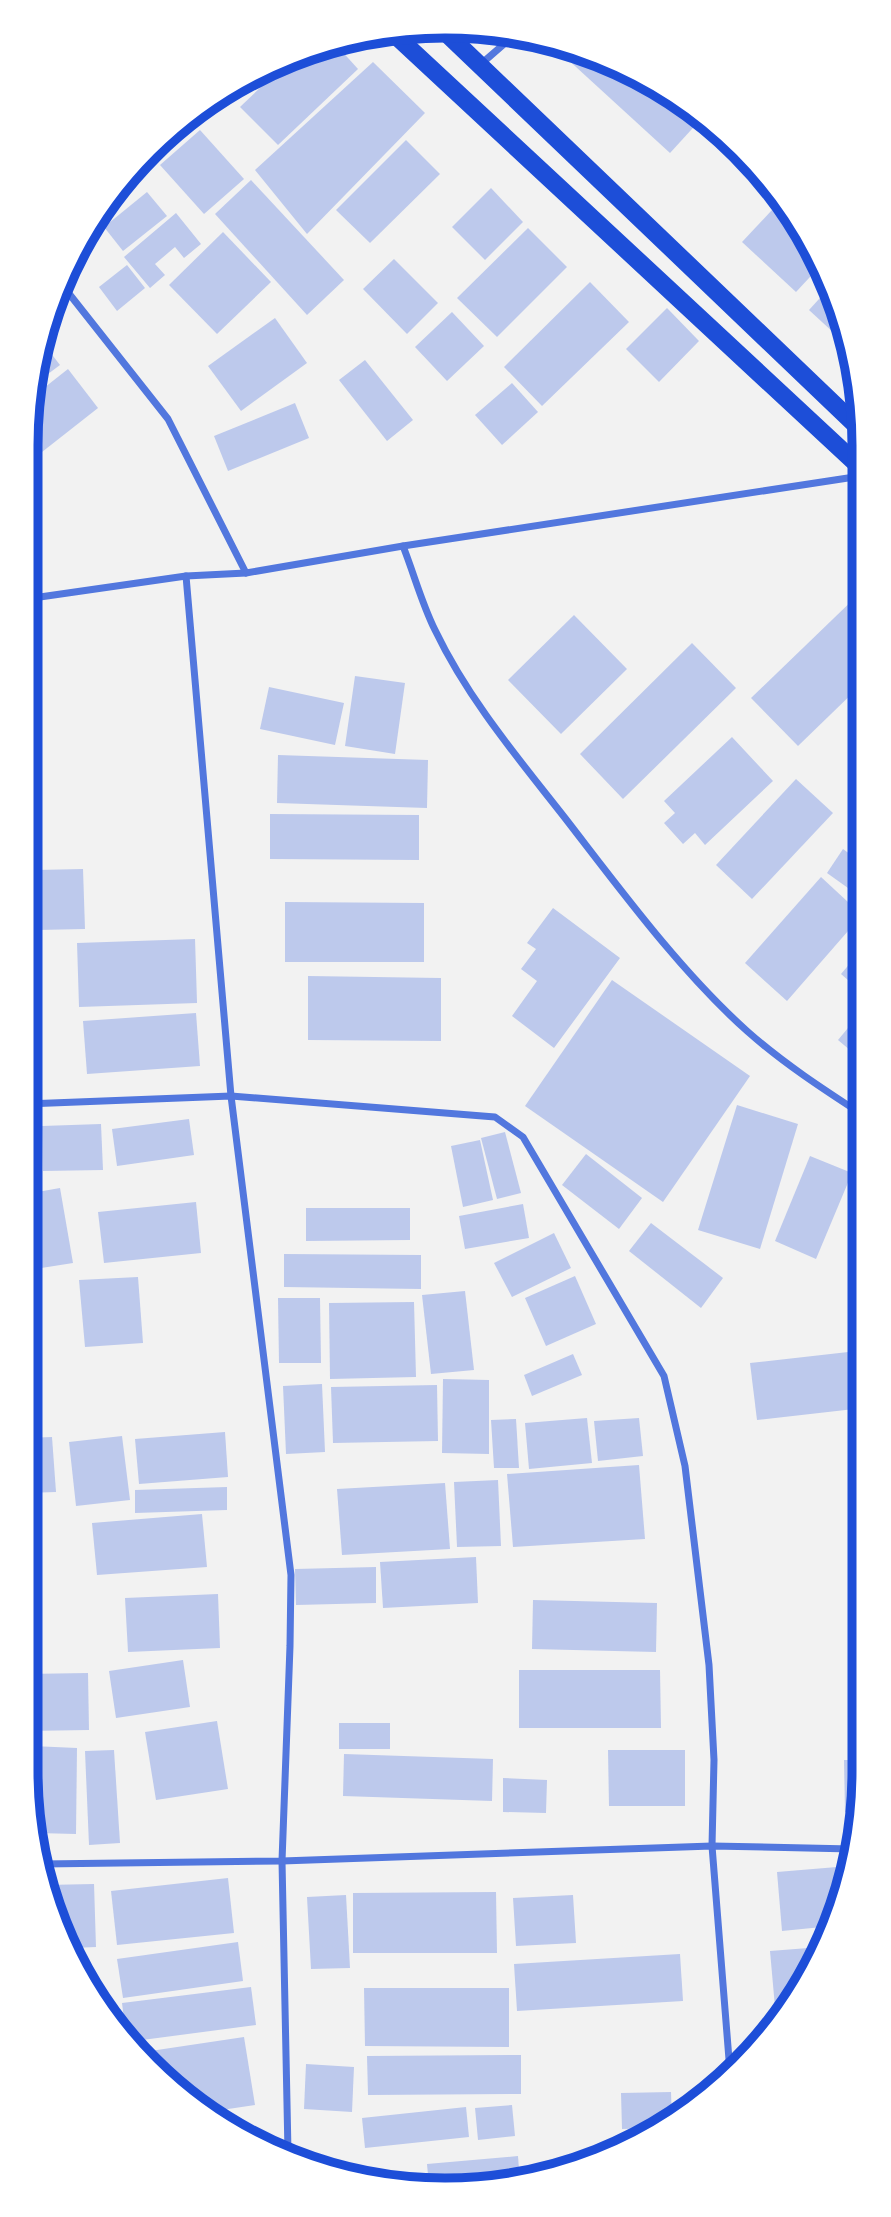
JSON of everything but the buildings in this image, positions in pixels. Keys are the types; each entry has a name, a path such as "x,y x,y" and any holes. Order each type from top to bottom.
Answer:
{"main road":[{"path":"452,38 852,421"},
{"path":"401,41 852,460"}],"street":[{"path":"481,64 505,43"},
{"path":"68,292 168,419 246,573"},
{"path":"38,597 186,576 246,573 403,546 852,477"},
{"path":"403,546 435,630 468,689 509,747 602,865 686,968 746,1030 801,1074 852,1108"},
{"path":"186,576 232,1096 291,1575 282,1861 288,2147"},
{"path":"38,1104 232,1096 495,1117 523,1137 664,1376 685,1466 709,1665 714,1760 712,1846 729,2063"},
{"path":"49,1864 282,1861 712,1846 845,1849"}]}
